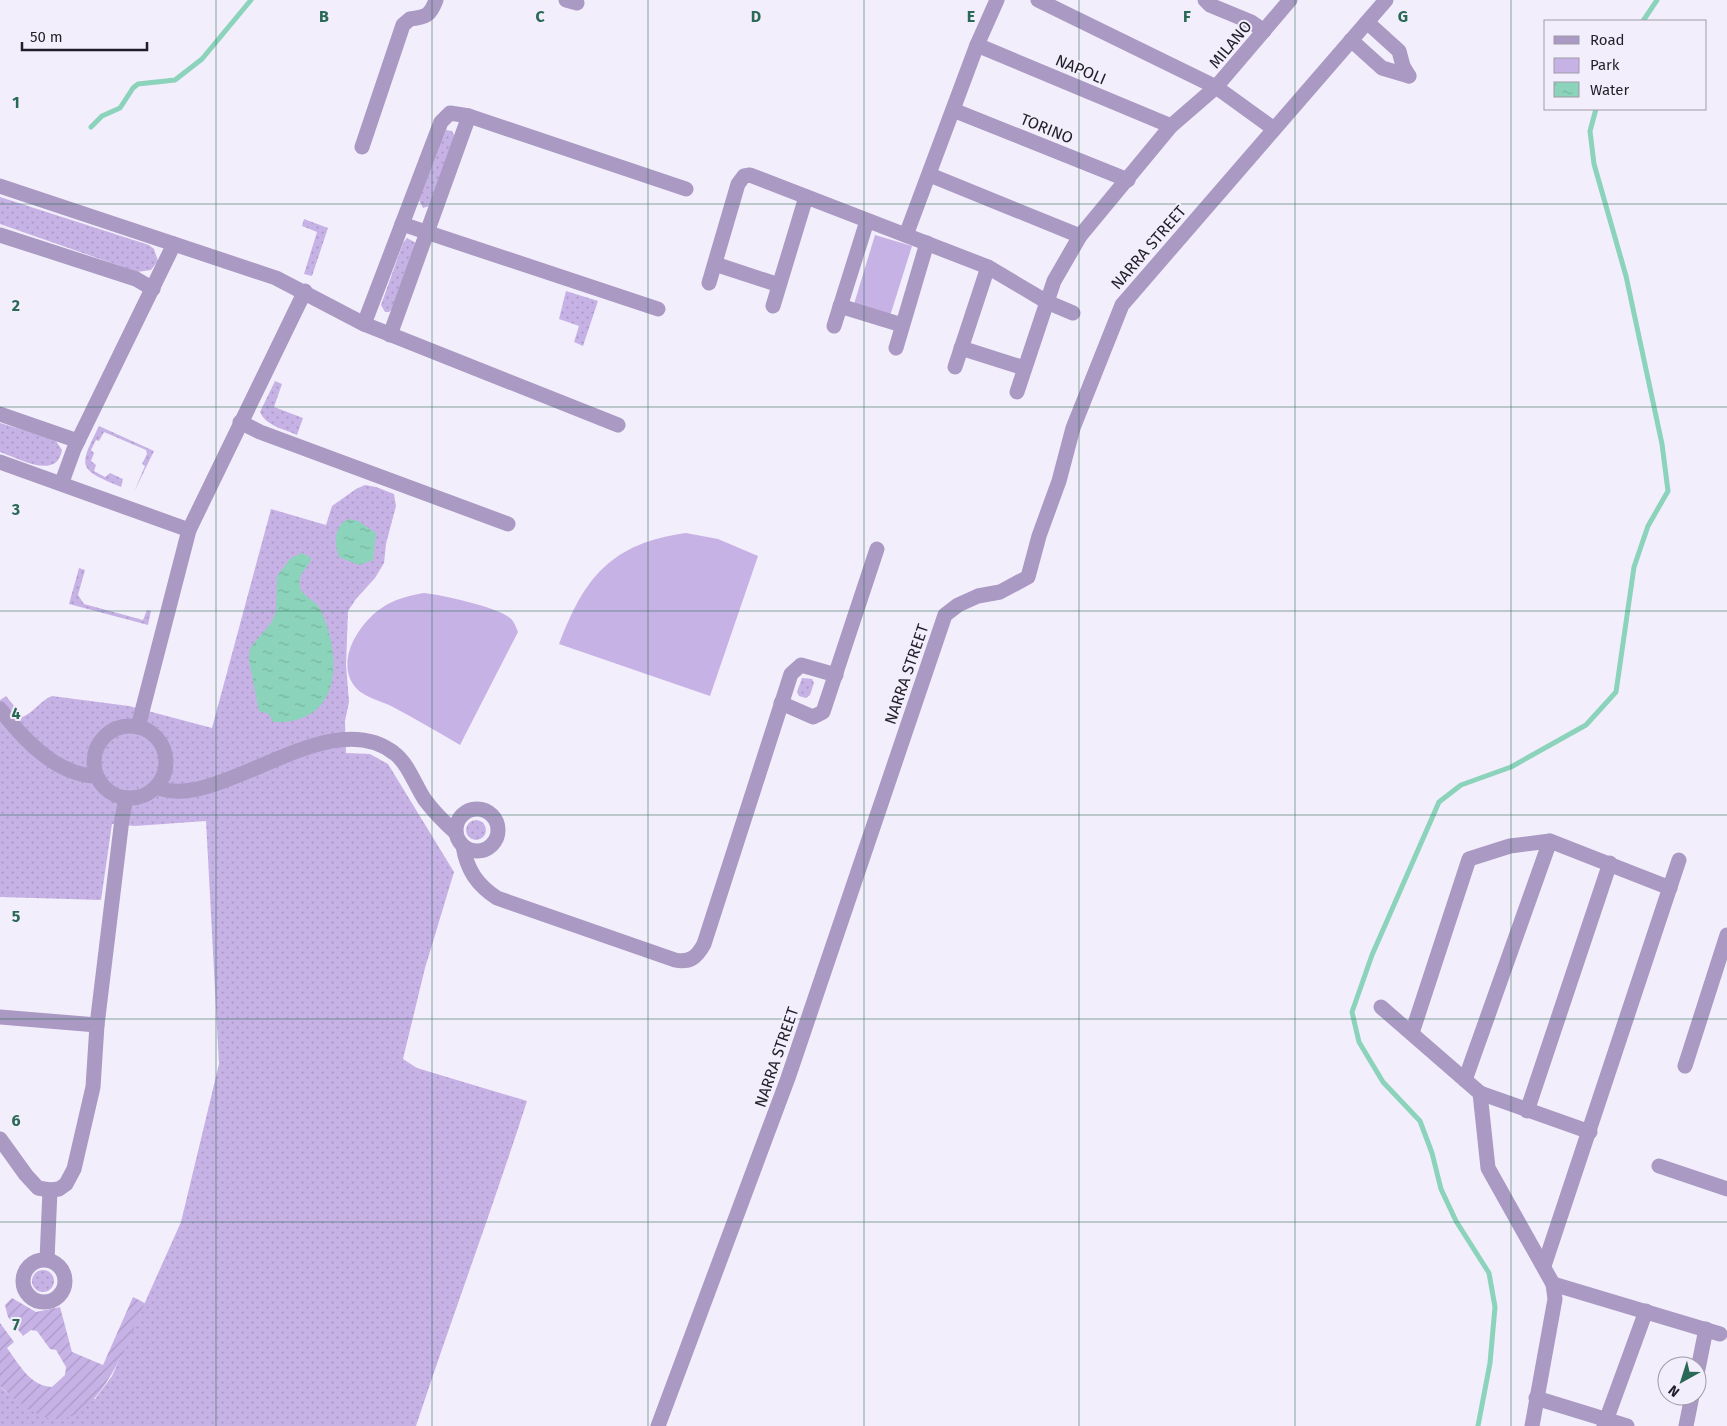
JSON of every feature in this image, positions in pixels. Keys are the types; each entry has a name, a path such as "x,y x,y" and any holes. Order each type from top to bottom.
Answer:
{"street":[{"path":"362,147 403,25 410,18 423,18 432,10 436,0"},
{"path":"906,235 930,175 977,44 997,0"},
{"path":"1038,0 1216,87 1274,129"},
{"path":"1205,0 1210,5 1255,23 1264,30"},
{"name":"MILANO","path":"1017,392 1054,281 1080,236 1171,126 1216,87 1290,0"},
{"name":"NARRA STREET","path":"658,1426 788,1078 945,615 958,605 978,596 1000,592 1028,577 1039,536 1059,481 1073,428 1122,304 1386,0"},
{"path":"1351,40 1382,68 1409,76 1403,66 1399,51 1366,22"},
{"name":"NAPOLI","path":"977,44 1171,126"},
{"name":"TORINO","path":"953,110 1128,180"},
{"path":"364,324 441,122 450,114 469,116 686,189"},
{"path":"390,335 469,116"},
{"path":"709,283 738,184 744,176 750,175 988,267 1048,302 1073,313"},
{"path":"930,175 1080,236"},
{"path":"0,186 276,278 306,291 326,306 364,324 618,424"},
{"path":"773,306 806,197"},
{"path":"834,326 867,221"},
{"path":"402,224 658,309"},
{"path":"0,235 136,280 153,289"},
{"path":"896,348 927,243"},
{"path":"62,482 78,441 174,244"},
{"path":"715,264 779,285"},
{"path":"955,367 988,267"},
{"path":"138,727 189,530 240,422 306,291"},
{"path":"840,306 902,325"},
{"path":"961,348 1024,368"},
{"path":"0,414 78,441"},
{"path":"240,422 260,432 508,524"},
{"path":"0,462 62,482 189,530"},
{"path":"781,703 812,717 819,716 823,712 877,549"},
{"path":"156,787 172,792 217,783 324,742 361,740 376,743 399,757 426,801 460,839 466,862 471,872 478,882 497,898 674,960 684,961 693,959 704,944 791,674 801,665 836,675"},
{"path":"0,709 22,735 53,761 76,773 97,776"},
{"path":"126,726 138,727 149,731 159,739 165,750 167,762 165,774 156,787 139,798 126,798 107,790 97,776 94,759 97,747 104,737 114,730 126,726"},
{"path":"0,1139 32,1183 38,1188 50,1190 66,1184 74,1168 93,1087 97,1025 126,798"},
{"path":"1465,1080 1550,842"},
{"path":"1412,1033 1469,859 1510,846 1550,842 1610,863 1670,888"},
{"path":"1544,1266 1679,860"},
{"path":"1527,1111 1610,863"},
{"path":"1685,1066 1727,934"},
{"path":"1381,1007 1480,1093 1590,1132"},
{"path":"0,1017 97,1025"},
{"path":"1480,1093 1488,1168 1544,1266 1552,1284 1555,1299 1532,1426"},
{"path":"1659,1166 1727,1188"},
{"path":"47,1260 50,1190"},
{"path":"1552,1284 1713,1331 1704,1356"},
{"path":"1605,1423 1646,1311"},
{"path":"1536,1398 1605,1423 1627,1426"},
{"path":"1686,1426 1690,1406"}],"green space":[{"path":"446,130 452,131 455,137 429,206 423,208 419,200"},
{"path":"0,197 149,245 154,249 158,261 151,270 137,272 0,224"},
{"path":"304,219 328,228 312,276 304,274 317,232 302,226"},
{"path":"875,235 912,246 890,316 854,304"},
{"path":"407,238 416,243 392,309 389,312 385,312 381,305 403,243"},
{"path":"566,291 598,301 583,346 574,342 579,326 559,319"},
{"path":"275,381 282,384 274,407 303,418 297,435 266,421 260,412"},
{"path":"0,423 56,441 62,450 59,459 53,464 45,466 36,465 0,452"},
{"path":"99,426 154,451 134,492 145,466 142,464 147,454 146,450 104,432 99,441 96,440 91,450 94,453 91,461 96,465 94,471 105,477 110,473 123,479 121,487 96,476 86,466 85,459"},
{"path":"365,485 394,494 396,506 386,544 384,563 375,578 348,611 346,665 349,702 345,721 346,753 370,754 388,764 454,872 425,968 403,1059 417,1068 527,1101 416,1426 0,1426 0,1386 8,1394 95,1399 112,1376 181,1222 219,1064 206,821 135,826 112,824 101,900 0,897 0,700 6,696 23,717 52,696 129,706 212,728 271,509 326,525 332,506"},
{"path":"686,533 718,539 758,556 710,696 559,644 579,600 604,567 638,545"},
{"path":"79,568 85,570 78,595 84,604 143,620 147,610 151,611 148,625 69,604"},
{"path":"424,593 444,596 494,610 511,619 518,632 460,745 393,707 364,694 356,688 349,677 347,665 349,653 354,640 369,619 378,610 392,602"},
{"path":"802,678 812,679 814,683 810,695 806,698 799,696 797,692"},
{"path":"472,820 480,820 486,826 486,834 480,840 472,840 466,834 466,826"},
{"path":"43,1270 51,1273 54,1281 51,1289 43,1292 35,1289 32,1281 35,1273"},
{"path":"133,1297 145,1303 112,1374 100,1392 86,1406 71,1416 55,1419 48,1418 33,1412 0,1386 0,1323 14,1342 7,1348 26,1373 37,1383 52,1387 65,1375 66,1367 56,1350 50,1349 37,1331 31,1330 23,1336 8,1317 5,1305 12,1298 36,1312 60,1307 72,1352 103,1365"}],"water":[{"path":"350,519 358,521 376,533 373,560 359,565 339,557 336,534 343,522"},
{"path":"302,553 310,557 311,560 301,575 300,587 304,594 320,609 327,628 332,647 333,667 331,685 324,700 313,712 296,720 273,722 269,714 259,711 249,660 250,648 271,623 276,612 277,576 291,558"}],"waterway":[{"path":"91,127 102,116 120,108 133,88 138,84 175,80 202,59 251,0"},
{"path":"1644,20 1657,0"},
{"path":"1478,1426 1490,1363 1495,1307 1489,1273 1456,1221 1441,1189 1432,1153 1420,1121 1383,1082 1359,1042 1352,1012 1372,955 1439,802 1461,785 1511,767 1586,725 1616,692 1634,567 1648,526 1668,491 1662,444 1626,276 1594,164 1590,131 1596,110"}]}
